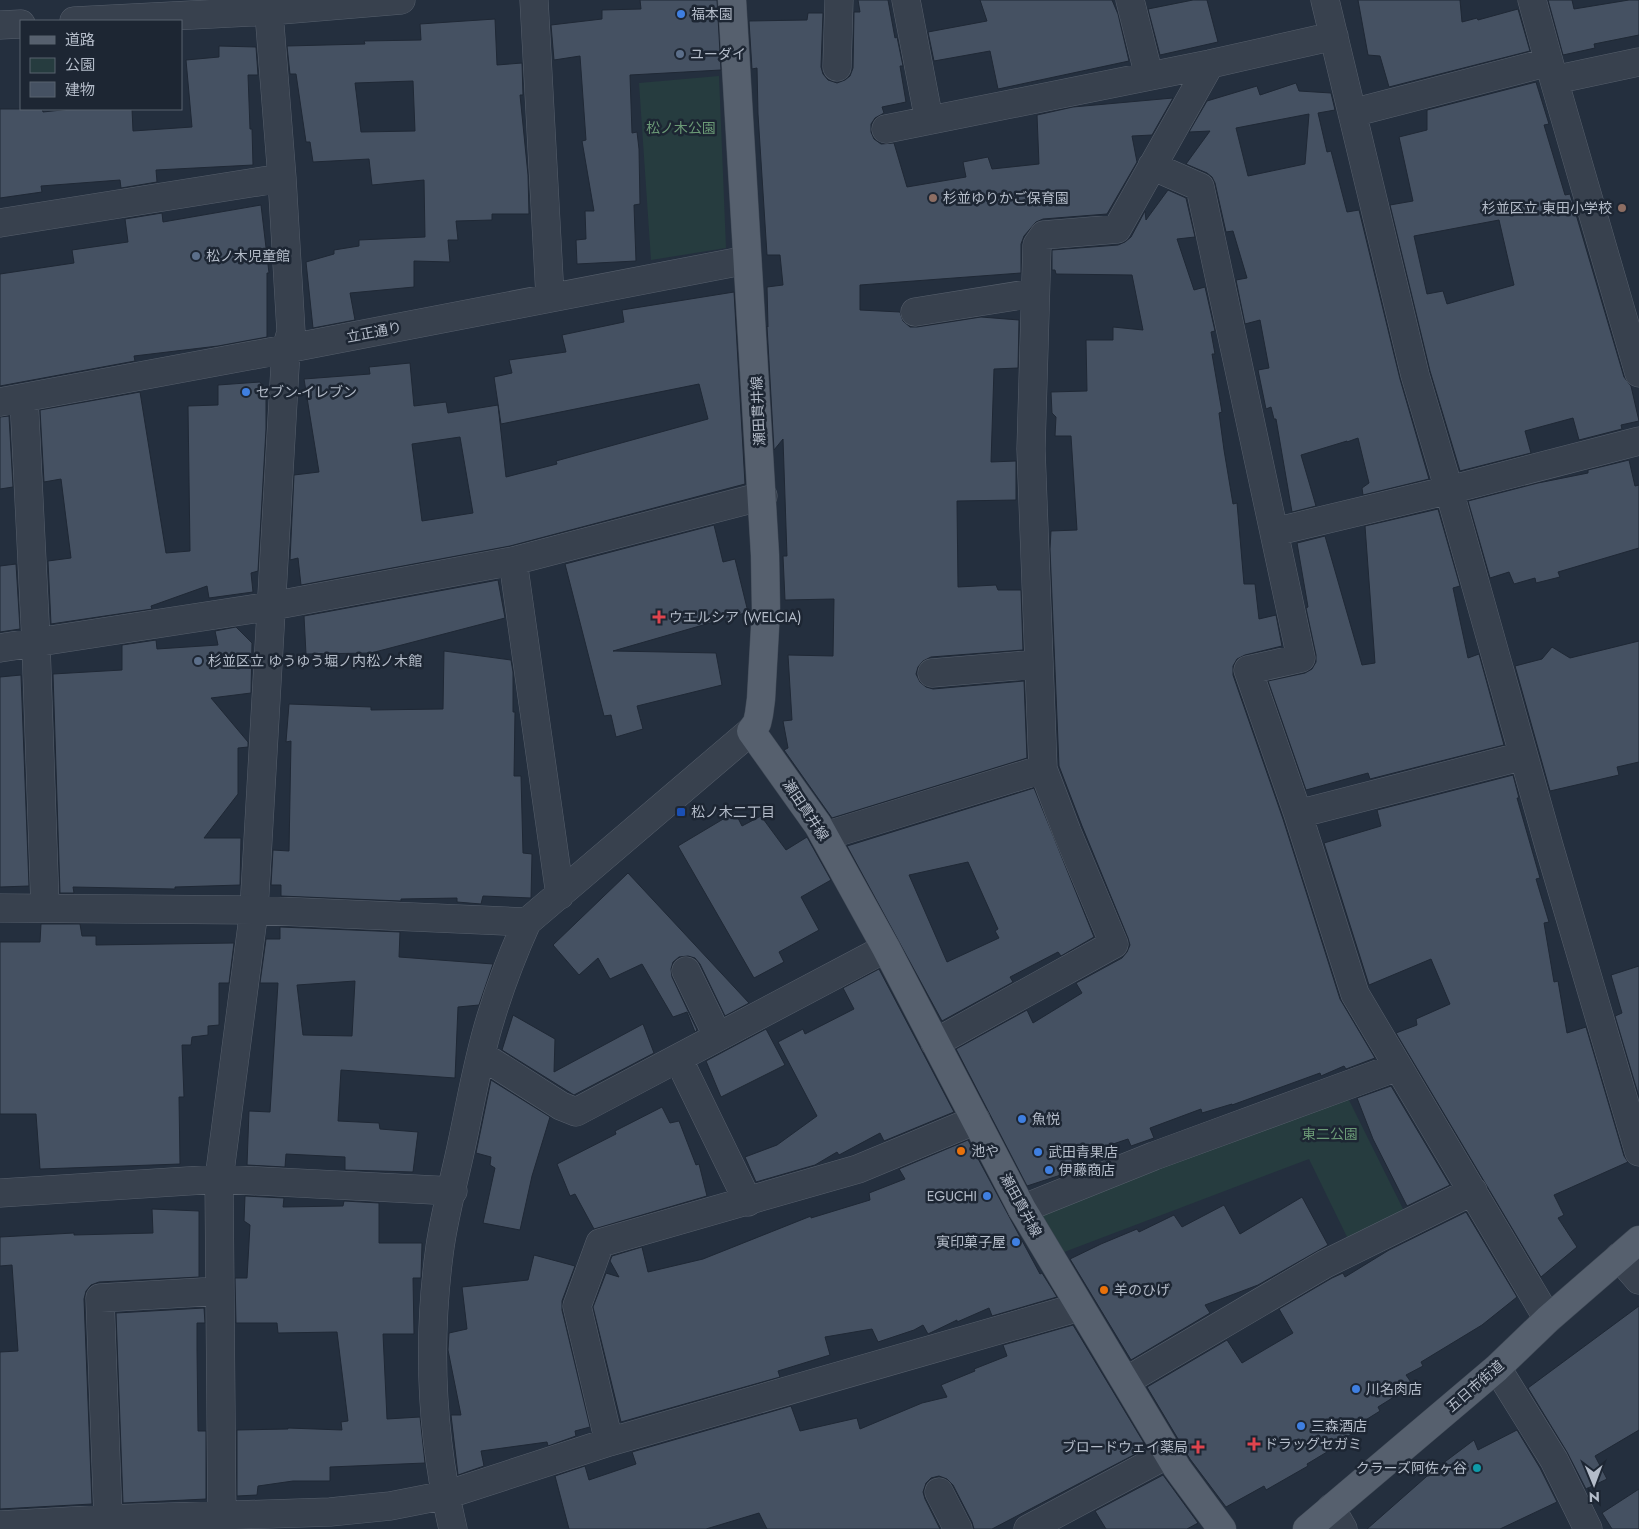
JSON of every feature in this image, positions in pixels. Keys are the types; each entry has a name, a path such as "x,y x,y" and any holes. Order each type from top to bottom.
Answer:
{"main road":[{"name":"瀬田貫井線","path":"732,0 763,496 766,610 760,714 751,731 825,836 886,948 1022,1209 1168,1454 1222,1529"},
{"name":"五日市街道","path":"1307,1529 1337,1519 1548,1319 1639,1240"}],"street":[{"path":"86,20 268,5 401,0"},
{"path":"534,0 550,297"},
{"path":"838,67 839,0"},
{"path":"906,0 929,120"},
{"path":"1130,0 1149,76"},
{"path":"1325,0 1415,376 1449,490 1523,756 1639,1152"},
{"path":"1532,0 1639,374"},
{"path":"222,1523 219,1179 254,910 286,349 291,332 282,178 268,5"},
{"path":"0,25 20,24"},
{"path":"886,129 1210,64 1334,36"},
{"path":"1352,113 1551,71 1639,62"},
{"path":"935,1043 1114,944 1067,832 1044,770 1038,664 1031,449 1034,293 1037,245 1044,235 1117,229 1210,64"},
{"path":"1152,166 1200,187 1301,658 1248,670 1298,814 1355,994 1548,1319"},
{"path":"0,223 282,178"},
{"name":"立正通り","path":"12,400 747,260"},
{"path":"915,312 1034,293"},
{"path":"12,400 36,644 45,907"},
{"path":"1274,532 1449,490 1639,441"},
{"path":"0,648 36,644 272,606 513,562 763,496"},
{"path":"513,562 560,895"},
{"path":"932,673 1038,664"},
{"path":"453,1529 446,1495 434,1404 432,1330 440,1246 481,1055 490,1018 508,966 527,922 657,809 751,731"},
{"path":"1298,814 1523,756"},
{"path":"825,836 1044,770"},
{"path":"0,908 254,910 527,922"},
{"path":"481,1055 561,1106 576,1112 886,948"},
{"path":"686,971 718,1037"},
{"path":"678,1058 748,1202"},
{"path":"1022,1209 1154,1156 1397,1067"},
{"path":"609,1442 577,1306 600,1243 858,1169 976,1120"},
{"path":"0,1193 219,1179 452,1191"},
{"path":"1126,1381 1325,1264 1473,1191"},
{"path":"1619,1258 1639,1280"},
{"path":"108,1519 100,1298 220,1292"},
{"path":"0,1525 108,1519 222,1523 390,1506 446,1495 609,1442 1079,1307"},
{"path":"1497,1368 1554,1460 1588,1529"},
{"path":"1028,1529 1168,1454"},
{"path":"938,1492 958,1529"}],"green space":[{"name":"松ノ木公園","path":"719,76 726,248 651,260 639,83"},
{"name":"東二公園","path":"1345,1092 1406,1215 1349,1241 1309,1159 1059,1254 1035,1214"}],"building":[{"path":"640,0 717,0 721,70 630,75 632,133 637,132 639,149 640,204 634,205 636,261 577,264 576,240 586,239 585,211 594,211 582,141 586,140 580,56 554,60 551,25 602,19 602,10 641,9"},
{"path":"858,0 888,0 895,38 897,37 903,66 900,66 906,102 882,107 884,113 875,118 871,124 871,132 874,139 881,144 894,143 907,187 966,177 963,162 988,157 992,169 1039,164 1037,115 1073,107 1173,98 1152,135 1132,136 1137,162 1107,214 1043,219 1036,222 1024,236 1021,244 1021,273 860,285 860,310 900,312 903,321 910,327 981,317 1019,320 1018,368 994,369 991,462 1016,461 1016,500 957,501 958,587 996,585 998,590 1021,590 1023,650 931,657 923,661 918,667 916,674 920,682 926,687 933,689 1024,681 1027,758 832,818 784,750 788,748 783,721 792,720 788,655 833,656 834,599 785,600 783,556 787,556 783,439 774,450 767,326 767,287 783,285 780,255 767,255 757,68 752,69 749,21 807,20 808,13 823,13 821,67 823,74 828,80 837,83 850,76 853,68 854,12 860,12"},
{"path":"980,0 1112,0 1118,14 1129,61 998,89 990,51 934,61 928,32 987,21"},
{"path":"1193,0 1207,0 1218,42 1160,55 1148,9"},
{"path":"1358,0 1460,0 1462,22 1477,18 1478,20 1518,9 1530,51 1389,87 1380,56 1368,55"},
{"path":"1548,0 1572,0 1574,9 1639,0 1639,35 1594,44 1595,48 1563,55"},
{"path":"495,19 497,65 522,63 523,95 520,95 528,175 529,214 492,214 492,220 456,221 458,240 448,240 450,262 414,261 414,287 350,293 355,320 313,328 306,262 334,254 334,250 359,246 359,240 425,237 424,180 372,185 369,159 313,162 310,142 306,142 296,74 290,74 287,46 365,44 364,41 421,40 420,24","holes":["413,81 415,131 361,132 355,83"]},
{"path":"219,46 256,47 258,75 248,75 253,165 156,170 157,182 121,188 120,180 41,186 42,192 0,198 0,109 42,110 43,112 62,110 132,110 133,131 192,127 186,60 219,57"},
{"path":"1536,82 1549,124 1544,125 1565,195 1570,194 1624,377 1631,386 1639,421 1621,425 1622,429 1579,440 1573,418 1525,431 1531,453 1460,471 1430,371 1390,205 1413,201 1399,137 1427,130 1427,110","holes":["1499,220 1514,285 1447,304 1443,291 1427,294 1414,236"]},
{"path":"1296,83 1299,91 1331,93 1335,110 1318,113 1327,152 1331,151 1347,212 1359,210 1400,379 1429,479 1363,495 1362,488 1369,483 1358,438 1301,455 1316,506 1292,512 1276,419 1274,419 1271,407 1266,409 1258,370 1269,368 1260,320 1245,324 1236,280 1247,278 1233,231 1226,232 1212,177 1186,164 1210,131 1189,132 1207,101 1257,86 1260,95","holes":["1309,114 1305,164 1248,176 1236,128"]},
{"path":"1168,190 1186,198 1195,237 1177,239 1194,290 1205,287 1215,331 1211,332 1215,354 1212,354 1222,412 1219,413 1233,504 1237,503 1244,584 1255,584 1259,619 1276,615 1282,646 1245,655 1237,659 1233,666 1233,675 1283,819 1340,999 1375,1058 1346,1069 1344,1066 1321,1076 1320,1073 1232,1105 1202,1113 1201,1109 1150,1128 1154,1138 1131,1146 1128,1139 1071,1158 1076,1170 1027,1186 956,1049 1027,1010 1033,1023 1082,993 1076,983 1122,958 1130,945 1059,766 1050,549 1051,531 1077,530 1071,436 1055,436 1056,417 1052,413 1051,392 1087,391 1086,340 1113,340 1113,327 1143,330 1132,275 1056,274 1055,270 1052,270 1052,250 1118,245 1125,242 1131,237 1145,211 1146,220"},
{"path":"261,205 269,273 267,273 267,337 218,346 134,356 135,361 0,386 0,274 74,263 72,250 128,242 125,219 162,213 163,222"},
{"path":"734,292 745,484 510,546 301,585 298,558 290,560 294,475 319,472 304,379 370,374 369,367 410,363 414,406 446,402 448,413 498,405 506,477 557,464 556,461 708,419 699,384 501,424 494,377 512,373 509,360 566,352 562,335 624,322 622,310","holes":["460,437 473,513 422,521 412,444"]},
{"path":"260,382 266,391 266,429 258,571 251,573 253,592 209,598 207,586 151,606 152,609 51,624 48,561 71,558 61,479 44,482 40,410 140,392 166,553 190,551 188,406 218,405 218,385"},
{"path":"9,416 13,487 0,489 0,417"},
{"path":"1629,460 1635,486 1639,485 1639,548 1558,572 1560,577 1536,583 1535,578 1514,584 1509,572 1490,578 1468,501 1538,483 1588,473 1588,470"},
{"path":"1438,509 1460,586 1453,588 1468,658 1479,654 1504,745 1370,779 1368,773 1306,790 1268,681 1305,673 1312,669 1316,662 1297,543 1325,536 1362,665 1375,663 1365,526"},
{"path":"714,525 723,562 735,559 748,612 613,651 716,653 722,685 637,706 643,729 616,737 611,715 604,716 565,564"},
{"path":"16,564 20,629 0,632 0,566"},
{"path":"498,580 505,618 371,653 306,654 304,616"},
{"path":"236,627 252,643 251,693 211,698 248,742 248,747 238,748 238,794 204,838 241,838 240,885 175,887 175,889 73,887 74,893 60,893 53,674 122,670 122,645 156,640 157,649 218,645 215,631"},
{"path":"1639,641 1639,762 1617,767 1619,775 1550,791 1515,666 1542,659 1552,647 1570,658"},
{"path":"444,651 511,660 513,672 513,712 515,712 514,776 521,776 523,853 532,854 531,898 483,896 481,904 457,902 457,898 401,899 401,901 281,896 281,885 271,885 273,850 289,851 291,741 286,742 289,704 371,707 371,710 443,709"},
{"path":"21,675 29,886 0,887 0,677"},
{"path":"1513,775 1519,798 1517,798 1540,878 1536,879 1549,922 1544,923 1554,982 1558,981 1567,1033 1586,1027 1624,1156 1628,1162 1554,1195 1564,1215 1558,1218 1577,1247 1541,1277 1396,1033 1417,1025 1416,1019 1450,1004 1431,959 1369,985 1324,843 1381,826 1377,810"},
{"path":"1034,788 1094,937 1061,956 1058,952 1010,977 1013,982 942,1021 847,846","holes":["968,862 998,929 995,931 999,938 947,962 909,875"]},
{"path":"735,812 742,826 761,816 786,850 807,837 831,880 801,897 819,930 779,952 784,962 754,978 678,846"},
{"path":"628,873 749,1003 725,1016 700,964 695,958 688,956 679,957 673,962 671,969 672,977 697,1030 695,1032 687,1012 673,1017 642,964 610,979 598,958 579,975 553,945"},
{"path":"41,924 80,924 82,936 96,936 96,945 234,943 229,983 219,983 219,1025 208,1026 208,1035 192,1037 191,1045 182,1045 184,1097 179,1097 180,1164 40,1169 36,1114 0,1114 0,942 40,942"},
{"path":"280,927 400,932 399,957 493,964 479,1005 458,1007 455,1078 341,1070 338,1121 379,1123 380,1129 418,1132 413,1172 345,1170 345,1157 286,1154 285,1167 247,1165 249,1111 270,1112 278,983 260,983 266,939 280,939","holes":["355,981 352,1036 303,1035 297,985"]},
{"path":"1639,966 1639,1097 1615,1016 1622,1013 1611,975"},
{"path":"879,969 954,1112 884,1141 880,1133 839,1155 837,1152 815,1165 756,1182 745,1157 777,1145 817,1116 778,1042 803,1029 805,1034 854,1009 843,988"},
{"path":"513,1015 555,1039 554,1072 643,1024 654,1053 574,1095 502,1050"},
{"path":"766,1029 785,1065 721,1097 706,1061"},
{"path":"491,1080 550,1117 532,1176 520,1230 483,1223 495,1168 490,1165 491,1157 476,1153"},
{"path":"1391,1086 1450,1185 1407,1206 1373,1139 1357,1098"},
{"path":"662,1107 670,1123 679,1121 696,1165 699,1164 707,1196 594,1229 575,1194 570,1196 557,1164 616,1134 615,1131"},
{"path":"968,1140 1040,1274 1042,1273 1057,1297 992,1316 989,1308 957,1322 957,1320 928,1334 923,1325 878,1342 872,1329 825,1337 830,1355 778,1371 780,1377 621,1422 593,1307 606,1273 619,1277 610,1261 612,1256 642,1247 648,1272 703,1259 811,1216 811,1218 870,1200 869,1193 905,1179 899,1169"},
{"path":"245,1196 284,1198 283,1207 343,1206 344,1201 379,1203 379,1243 422,1243 421,1278 413,1278 414,1334 383,1334 387,1419 420,1417 425,1463 330,1467 330,1481 293,1481 258,1486 257,1495 237,1496 237,1430 288,1428 342,1430 341,1422 348,1421 337,1332 278,1333 277,1323 236,1323 235,1278 247,1278 250,1225 244,1221"},
{"path":"1302,1197 1328,1245 1258,1285 1205,1305 1210,1313 1131,1360 1070,1259 1137,1229 1139,1232 1174,1215 1182,1227 1224,1205 1240,1234"},
{"path":"152,1209 199,1211 199,1277 99,1282 91,1285 86,1291 84,1299 92,1504 0,1509 0,1352 18,1351 12,1265 0,1266 0,1237 74,1233 74,1235 153,1233"},
{"path":"1466,1212 1517,1297 1482,1325 1421,1362 1423,1366 1406,1375 1413,1385 1378,1407 1380,1411 1356,1426 1359,1430 1325,1449 1327,1452 1307,1464 1308,1466 1266,1490 1264,1486 1226,1507 1190,1459 1147,1387 1227,1340 1242,1363 1293,1333 1279,1309 1332,1278 1343,1273 1345,1277 1389,1250"},
{"path":"534,1255 575,1266 562,1301 562,1310 590,1427 575,1431 576,1436 548,1446 547,1442 481,1451 484,1466 458,1475 451,1415 461,1415 448,1350 449,1333 467,1329 462,1287 528,1280"},
{"path":"1639,1306 1639,1430 1595,1456 1607,1479 1586,1489 1567,1452 1528,1388"},
{"path":"204,1308 205,1323 197,1323 197,1350 198,1431 206,1431 206,1499 123,1503 116,1313"},
{"path":"1073,1325 1147,1448 992,1529 974,1529 953,1485 947,1479 939,1476 931,1478 926,1483 923,1492 940,1529 767,1529 759,1513 706,1529 569,1529 555,1476 585,1466 589,1480 636,1464 632,1452 791,1406 800,1431 857,1418 860,1429 922,1403 947,1397 941,1385 1007,1356 1003,1345"},
{"path":"1517,1430 1540,1468 1557,1502 1500,1529 1367,1529 1434,1470 1474,1440 1478,1450"},
{"path":"1163,1475 1198,1523 1187,1529 1106,1529 1095,1511"},
{"path":"1639,1489 1639,1529 1612,1529 1602,1513"}],"place":[{"name":"福本園","path":"681,14"},
{"name":"ユーダイ","path":"680,54"},
{"name":"杉並ゆりかご保育園","path":"933,198"},
{"name":"杉並区立 東田小学校","path":"1622,208"},
{"name":"松ノ木児童館","path":"196,256"},
{"name":"セブン-イレブン","path":"246,392"},
{"name":"ウエルシア (WELCIA)","path":"659,617"},
{"name":"杉並区立 ゆうゆう堀ノ内松ノ木館","path":"198,661"},
{"name":"松ノ木二丁目","path":"681,812"},
{"name":"魚悦","path":"1022,1119"},
{"name":"池や","path":"961,1151"},
{"name":"武田青果店","path":"1038,1152"},
{"name":"伊藤商店","path":"1049,1170"},
{"name":"EGUCHI","path":"987,1196"},
{"name":"寅印菓子屋","path":"1016,1242"},
{"name":"羊のひげ","path":"1104,1290"},
{"name":"川名肉店","path":"1356,1389"},
{"name":"三森酒店","path":"1301,1426"},
{"name":"ドラッグセガミ","path":"1254,1444"},
{"name":"ブロードウェイ薬局","path":"1198,1447"},
{"name":"クラーズ阿佐ヶ谷","path":"1477,1468"}]}
